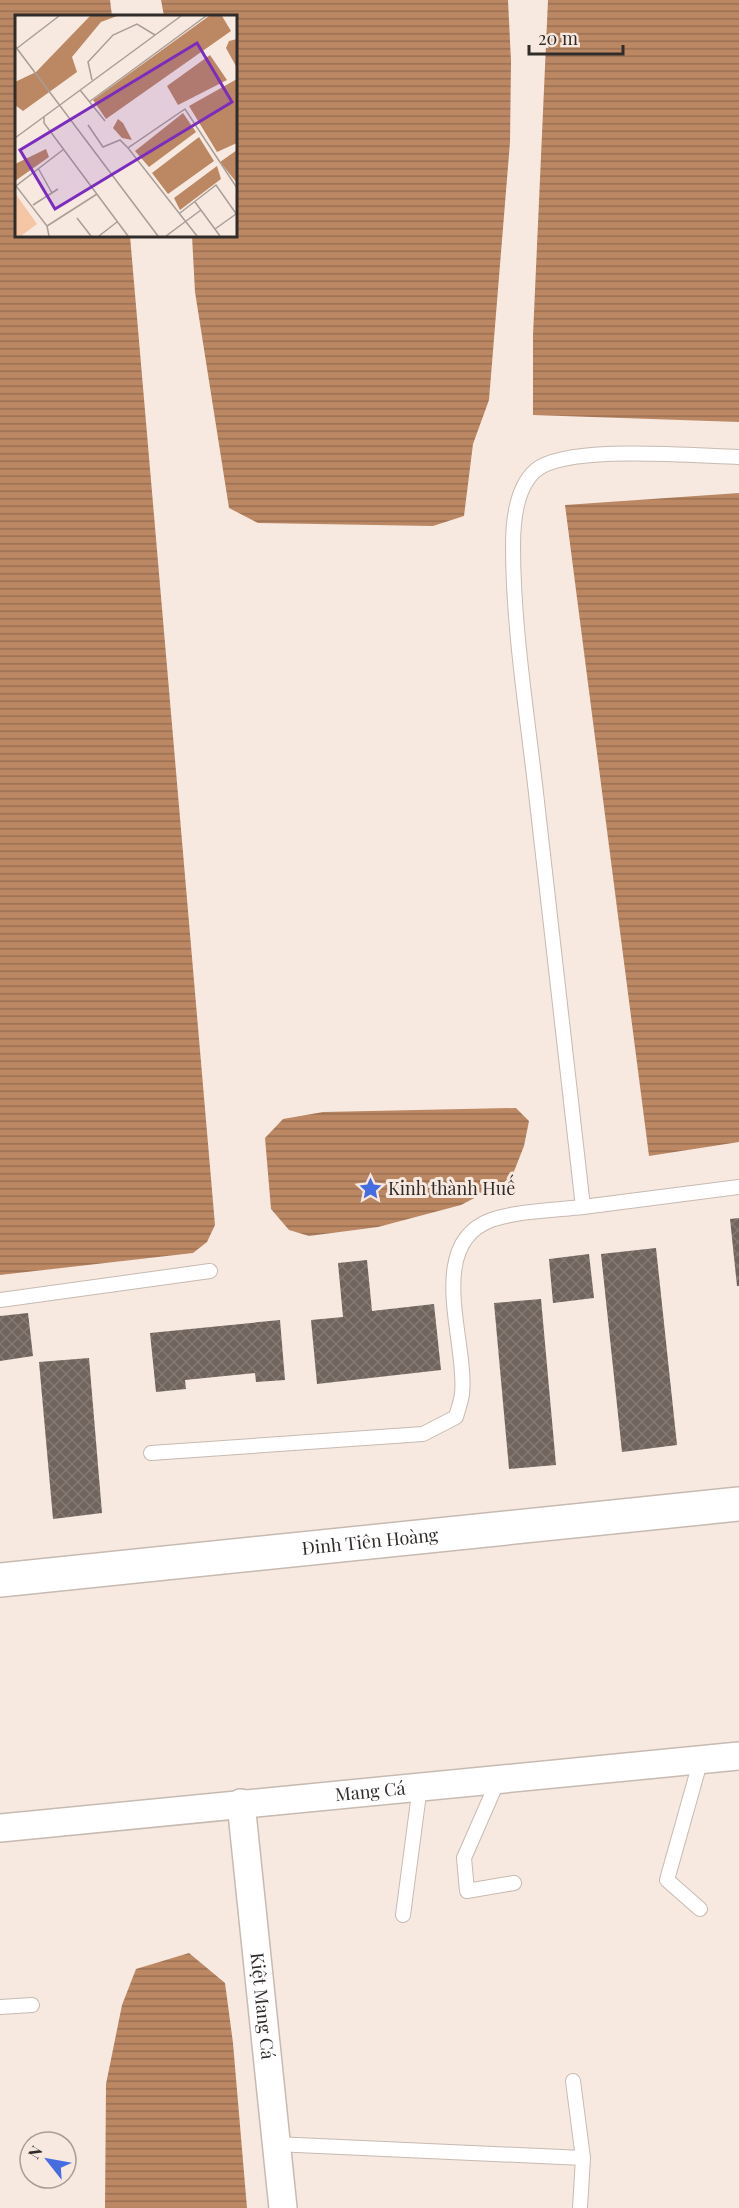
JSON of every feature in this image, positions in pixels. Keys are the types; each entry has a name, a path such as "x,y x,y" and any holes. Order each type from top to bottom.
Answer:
{"main road":[{"name":"Đinh Tiên Hoàng","path":"0,1580 739,1504"}],"street":[{"name":"Mang Cá","path":"0,1828 739,1756"},
{"name":"Kiệt Mang Cá","path":"241,1803 283,2208"}],"lane":[{"path":"583,1207 524,682 513,545 516,510 522,488 536,470 553,462 584,454 739,457"},
{"path":"151,1453 423,1434 437,1429 456,1417 462,1393 453,1279 459,1253 469,1235 491,1221 739,1187"},
{"path":"0,1300 210,1271"},
{"path":"700,1909 668,1880 702,1759"},
{"path":"499,1778 464,1858 467,1891 514,1883"},
{"path":"403,1915 420,1786"},
{"path":"0,2007 32,2005"},
{"path":"573,2081 583,2158 580,2208"},
{"path":"275,2144 583,2158"}],"shaded area":[{"path":"0,0 110,0 112,15 15,15 15,237 130,237 215,1225 207,1242 193,1253 0,1275"},
{"path":"161,0 508,0 511,61 510,142 489,400 473,444 464,516 433,526 258,523 229,508 195,292 192,237 237,237 237,15 164,15"},
{"path":"548,0 739,0 739,422 533,415 533,335"},
{"path":"739,493 739,1142 649,1156 565,505"},
{"path":"516,1108 529,1121 524,1146 511,1179 461,1205 378,1227 309,1236 289,1230 271,1209 265,1138 283,1119 323,1112"},
{"path":"189,1953 225,1983 233,2043 247,2208 105,2208 106,2084 122,2005 136,1969"}],"building":[{"path":"739,1218 739,1286 737,1286 730,1219"},
{"path":"656,1248 677,1445 622,1452 601,1254"},
{"path":"589,1254 594,1298 553,1303 549,1259"},
{"path":"367,1260 372,1311 434,1304 441,1370 317,1384 311,1320 343,1317 338,1263"},
{"path":"541,1299 556,1465 509,1469 494,1303"},
{"path":"28,1313 33,1356 0,1361 0,1316"},
{"path":"280,1320 285,1380 256,1382 255,1373 185,1380 186,1389 156,1392 150,1333"},
{"path":"89,1358 102,1513 53,1519 39,1362"}],"place":[{"name":"Kinh thành Huế","path":"370,1189"}]}
